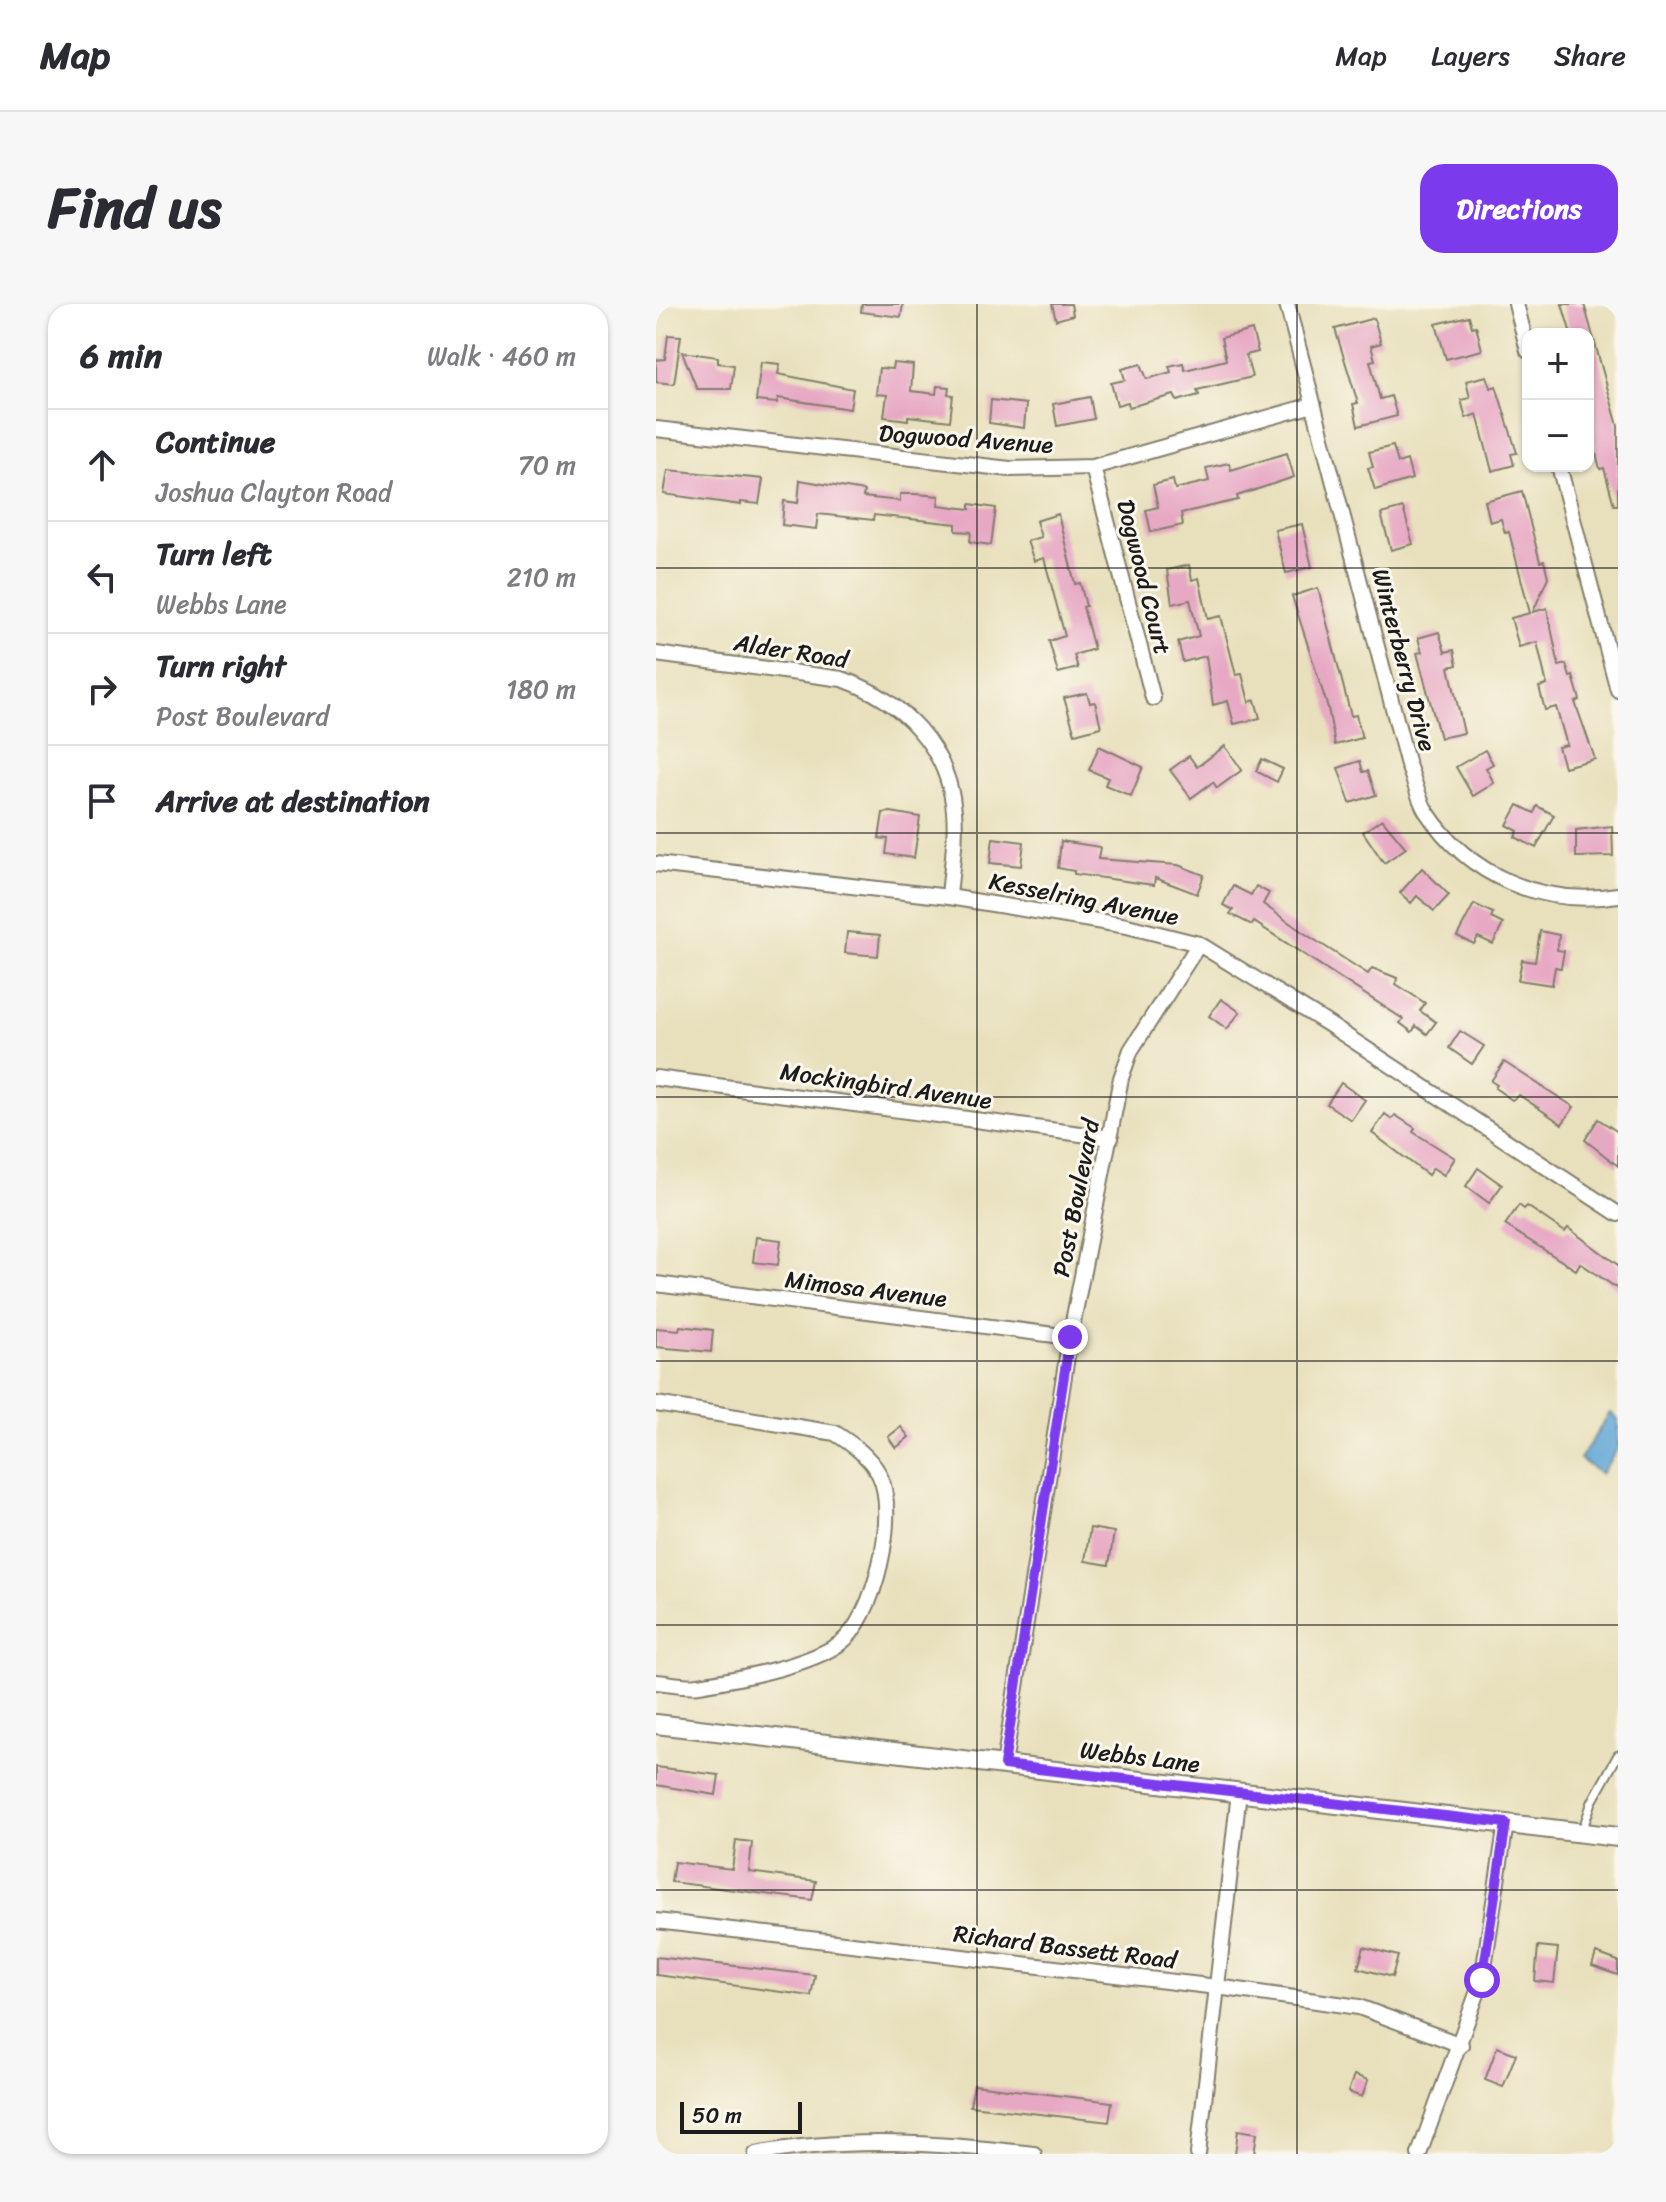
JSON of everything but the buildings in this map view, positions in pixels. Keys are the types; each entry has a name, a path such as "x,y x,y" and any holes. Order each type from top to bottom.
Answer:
{"street":[{"name":"Winterberry Drive","path":"1287,304 1408,765 1425,810 1455,845 1505,883 1541,894 1586,900 1618,895"},
{"path":"1516,304 1522,328"},
{"name":"Dogwood Avenue","path":"656,429 1010,469 1093,467 1313,405"},
{"name":"Dogwood Court","path":"1093,467 1153,698"},
{"path":"1561,472 1618,690"},
{"name":"Alder Road","path":"656,654 842,679 867,688 905,712 934,748 950,787 954,812 949,897"},
{"name":"Kesselring Avenue","path":"656,864 949,897 1127,926 1199,944 1325,1022 1618,1214"},
{"name":"Post Boulevard","path":"1004,1765 1070,1337 1121,1078 1131,1050 1199,944"},
{"name":"Mockingbird Avenue","path":"656,1078 1111,1138"},
{"name":"Mimosa Avenue","path":"656,1284 1070,1337"},
{"path":"656,1404 797,1424 835,1433 860,1450 880,1476 887,1517 882,1552 861,1621 839,1644 795,1663 708,1683 656,1682"},
{"name":"Webbs Lane","path":"656,1724 1618,1837"},
{"path":"1198,2154 1239,1792"},
{"path":"1419,2154 1461,2045 1488,1959 1506,1823"},
{"name":"Richard Bassett Road","path":"656,1921 1217,1987 1359,2007 1461,2045"},
{"path":"756,2154 801,2145 842,2143 943,2143 1034,2154"}],"lane":[{"path":"1581,1833 1592,1802 1618,1755"}],"water":[{"path":"1610,1413 1618,1419 1618,1448 1601,1474 1580,1459"}],"route":[{"path":"1070,1337 1004,1765 1506,1823 1488,1959 1482,1980"}]}
